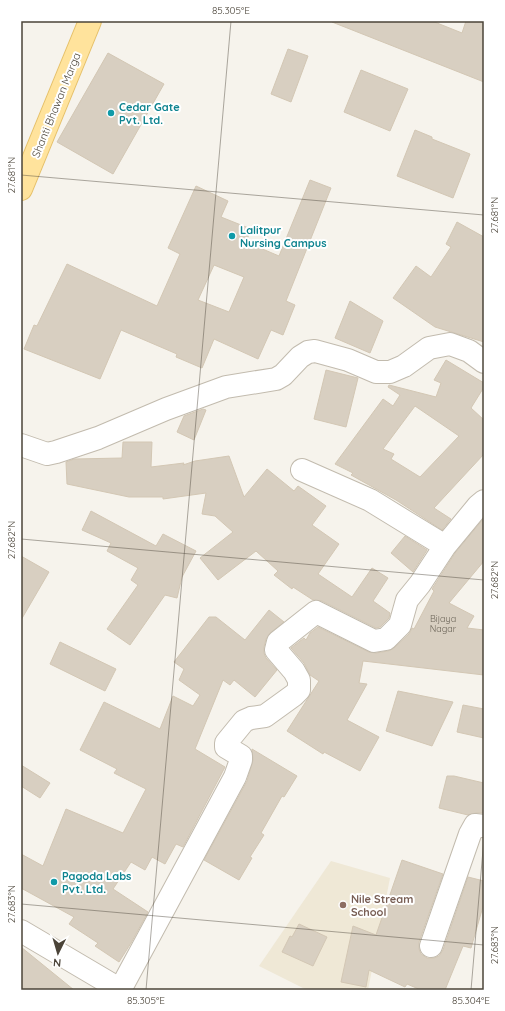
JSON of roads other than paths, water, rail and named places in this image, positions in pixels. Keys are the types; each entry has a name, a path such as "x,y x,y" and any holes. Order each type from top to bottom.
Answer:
{"main road":[{"name":"Shanti Bhawan Marga","path":"21,189 90,21"}],"street":[{"path":"21,444 47,454 56,452 98,438 166,409 226,387 276,379 283,375 300,357 308,352 315,351 348,360 376,372 390,372 404,366 429,348 450,344 469,351 484,362"},
{"path":"302,470 370,500 445,546"},
{"path":"21,931 111,987 235,777 241,760 240,756 226,747 226,743 244,720 265,716 299,690 299,680 294,671 276,650 278,642 316,612 374,641 386,639 400,625 407,600 420,584 445,546 482,507"},
{"path":"431,946 470,834 475,825 484,826"}],"place":[{"name":"Cedar Gate Pvt. Ltd.","path":"111,113"},
{"name":"Lalitpur Nursing Campus","path":"232,236"},
{"name":"Pagoda Labs Pvt. Ltd.","path":"54,882"},
{"name":"Nile Stream School","path":"343,905"}]}
